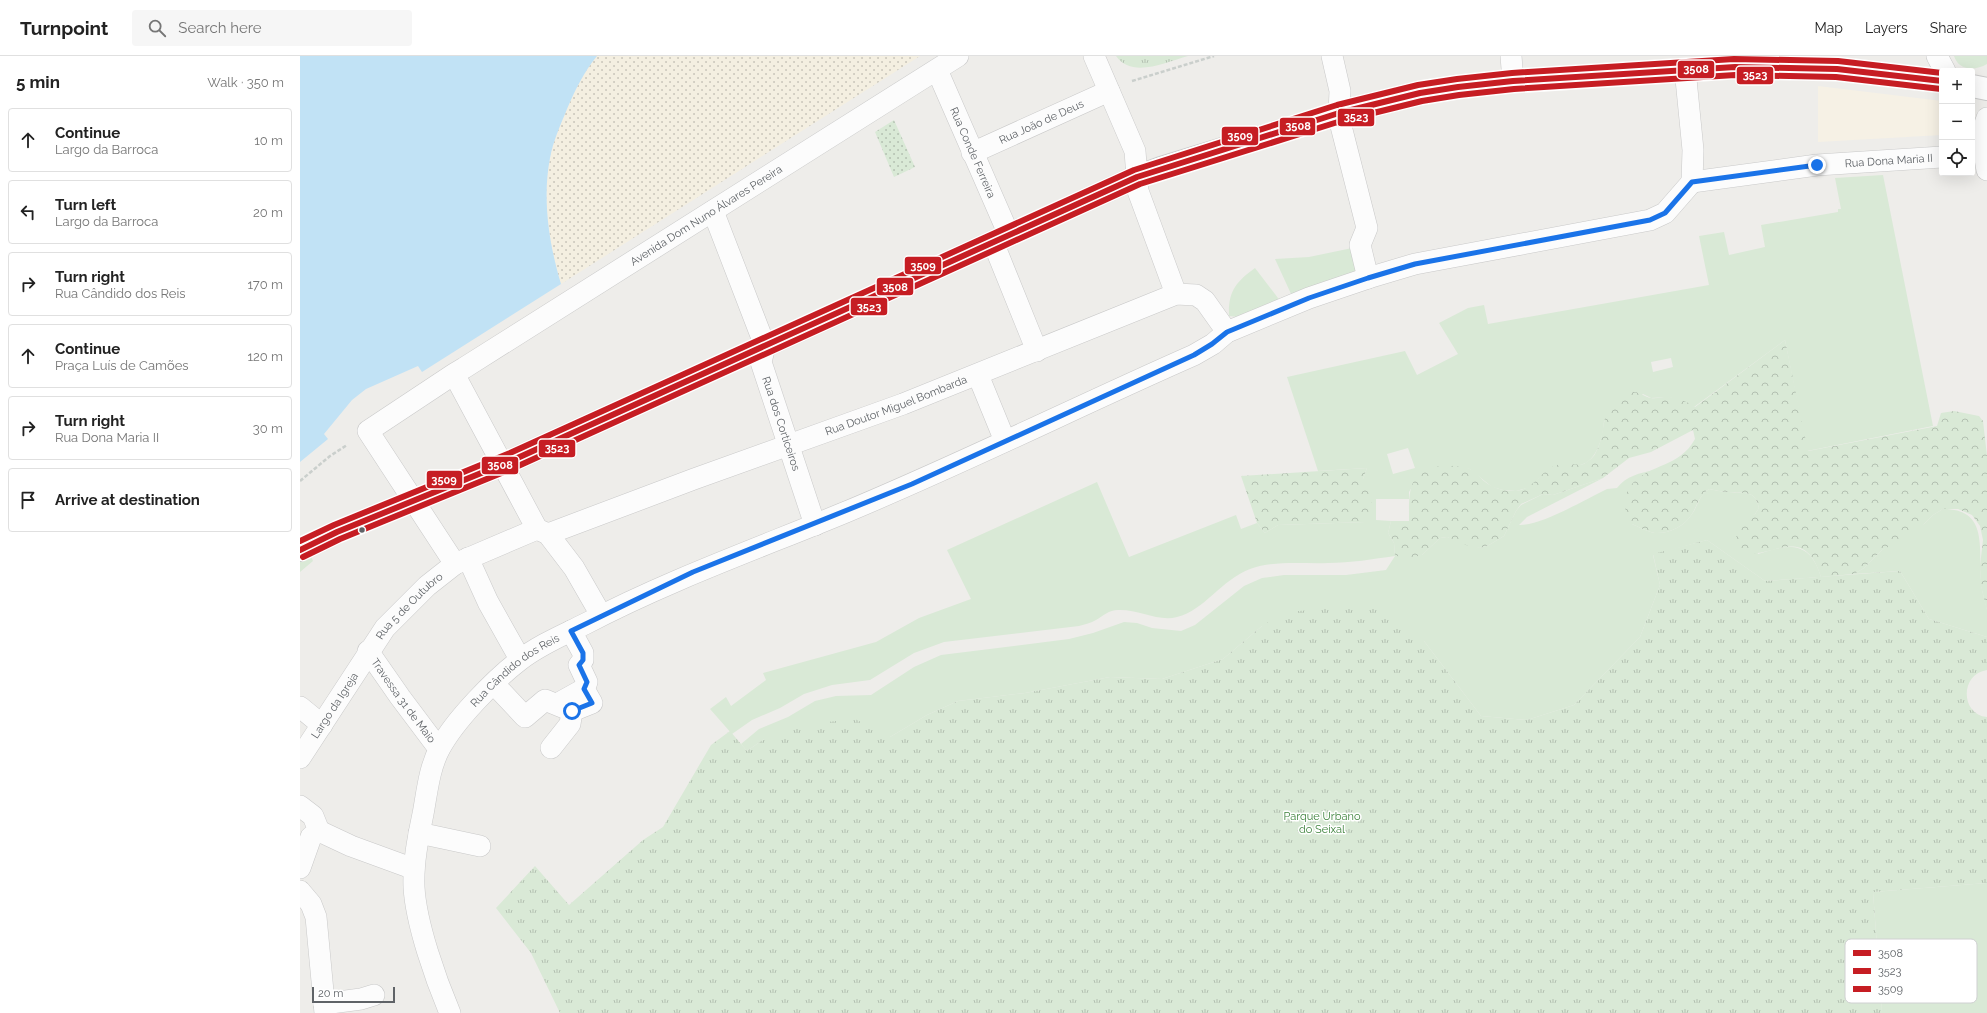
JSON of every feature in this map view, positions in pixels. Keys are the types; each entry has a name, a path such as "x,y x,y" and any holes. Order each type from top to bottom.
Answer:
{"street":[{"name":"Avenida Dom Nuno Álvares Pereira","path":"368,431 454,374 958,56"},
{"path":"1094,56 1135,151 1138,191 1176,294"},
{"path":"1332,56 1340,91 1339,113 1367,228 1360,245 1368,278"},
{"path":"1511,56 1513,81"},
{"path":"1937,56 1943,68"},
{"path":"300,550 337,532 502,464 1137,177 1173,164 1339,113 1420,93 1458,86 1685,69 1785,67 1837,69 1939,81"},
{"path":"1685,69 1693,150 1692,182"},
{"name":"Rua Conde Ferreira","path":"937,70 972,153 1038,351"},
{"path":"1975,87 1987,89"},
{"name":"Rua João de Deus","path":"972,153 1109,91"},
{"path":"1981,160 1983,133 1987,118"},
{"name":"Rua Dona Maria II","path":"1692,182 1817,165 1939,157"},
{"name":"Rua Cândido dos Reis","path":"450,1013 436,978 419,919 414,890 414,869 419,833 432,769 439,749 453,729 494,684 520,659 601,615 693,572 815,525 912,484 1194,355 1212,344 1227,332 1309,298 1415,264 1650,220 1665,213 1692,182"},
{"name":"Rua dos Corticeiros","path":"713,211 764,346 761,362 790,445 815,525"},
{"name":"Rua Doutor Miguel Bombarda","path":"542,531 790,445 978,375 1176,294 1196,295 1205,301 1227,332"},
{"path":"454,374 502,464 542,531 574,568 601,615"},
{"path":"978,375 1005,441"},
{"path":"368,431 413,500 461,561 488,602 520,659"},
{"name":"Rua 5 de Outubro","path":"368,651 401,610 427,586 461,561 542,531"},
{"path":"565,708 584,689 587,682 579,665 583,660 583,653 571,631"},
{"name":"Largo da Igreja","path":"300,758 368,651"},
{"name":"Travessa 31 de Maio","path":"368,651 439,749"},
{"path":"494,684 525,717 545,700 565,708"},
{"path":"300,707 322,725"},
{"path":"551,748 570,724 565,708"},
{"path":"300,806 313,816 319,831 351,846 414,869"},
{"path":"300,868 311,837 319,831"},
{"path":"419,833 480,846"},
{"path":"300,891 312,904 316,917 325,1009 374,995"}],"path":[{"path":"1109,91 1136,79 1214,56"},
{"path":"300,481 330,456 368,431"}],"shaded area":[{"path":"1818,86 1939,101 1939,135 1818,142"}],"green space":[{"path":"1116,56 1188,56 1160,65 1140,68 1131,67 1123,63"},
{"path":"1954,56 1987,56 1987,64 1977,68 1963,67 1956,61"},
{"path":"894,120 915,167 894,177 875,132"},
{"path":"1883,175 1933,426 1807,451 1785,340 1694,407 1670,397 1651,398 1643,394 1604,421 1602,437 1596,453 1591,459 1578,465 1569,464 1539,478 1531,487 1516,491 1503,490 1492,487 1470,469 1444,466 1415,482 1409,492 1409,499 1376,499 1376,520 1391,521 1388,533 1394,543 1395,556 1362,561 1279,563 1250,569 1230,580 1196,608 1177,617 1163,618 1133,611 1115,610 1092,622 1079,626 944,642 914,653 870,680 832,685 804,694 780,708 752,720 732,734 710,709 726,697 731,706 766,680 763,673 876,642 919,618 971,599 947,550 1097,482 1129,557 1236,515 1241,529 1257,523 1265,533 1278,525 1365,522 1363,479 1367,468 1318,471 1287,377 1405,351 1417,375 1458,354 1439,323 1468,308 1484,305 1488,324 1709,285 1699,236 1724,232 1729,255 1765,247 1761,225 1838,212 1838,209 1841,209 1835,178","holes":["1671,358 1673,367 1653,372 1651,362","1408,448 1415,468 1393,474 1387,454"]},
{"path":"1357,247 1362,271 1292,296 1275,259 1309,257"},
{"path":"1255,268 1281,302 1239,317 1229,316 1230,300 1234,288"},
{"path":"1785,340 1808,451 1937,426 1941,413 1954,411 1979,416 1983,421 1987,456 1987,611 1981,586 1980,566 1983,540 1980,526 1972,515 1958,509 1943,509 1933,515 1914,534 1882,550 1864,568 1854,574 1821,577 1813,558 1802,549 1791,546 1756,553 1745,551 1735,543 1740,519 1755,514 1759,508 1755,498 1752,495 1709,489 1701,497 1689,518 1681,526 1671,531 1655,533 1646,531 1632,524 1623,504 1629,488 1640,477 1681,455 1695,439 1693,430 1651,452 1629,458 1603,478 1553,495 1543,494 1521,504 1504,536 1489,545 1480,548 1471,547 1447,537 1440,538 1422,555 1414,557 1395,556 1394,543 1388,533 1391,521 1409,521 1409,501 1412,485 1421,473 1440,466 1459,466 1472,470 1484,481 1494,487 1511,491 1522,490 1533,484 1546,471 1557,465 1584,464 1592,458 1599,445 1609,406 1614,399 1622,394 1634,392 1651,398 1674,398 1683,400 1695,407"},
{"path":"1367,468 1363,479 1371,488 1372,499 1365,522 1278,525 1265,533 1257,523 1241,476"},
{"path":"1654,470 1643,476 1632,524 1646,531 1655,533 1671,531 1681,526 1689,518 1703,495 1709,489 1752,495 1755,498 1759,508 1755,514 1747,518 1758,554 1779,548 1797,548 1811,556 1821,577 1765,581 1707,540 1653,555 1660,585 1640,637 1574,705 1527,720 1481,716 1424,641 1262,626 1223,659 1162,679 1110,677 1025,693 958,701 927,715 890,737 764,739 747,751 741,744 759,729 788,717 815,701 836,696 871,695 914,667 941,655 1069,639 1093,633 1124,622 1137,623 1152,628 1181,631 1195,625 1244,586 1262,578 1284,575 1346,575 1386,570 1395,556 1422,555 1440,538 1447,537 1480,548 1489,545 1504,536 1516,511 1521,505 1543,494 1553,495 1603,478 1527,517 1519,525 1528,524 1551,517 1607,489 1617,488 1629,478"},
{"path":"1943,509 1957,511 1967,515 1974,522 1978,531 1980,542 1981,584 1987,610 1987,637 1929,619 1900,571 1854,574 1864,568 1882,550 1924,524 1933,515"},
{"name":"Parque Urbano do Seixal","path":"1707,540 1765,581 1900,571 1929,619 1987,637 1987,670 1978,673 1972,679 1968,686 1967,694 1968,702 1972,709 1978,714 1987,717 1987,883 1873,892 1876,939 1845,939 1845,1003 1881,1003 1882,1013 560,1013 531,953 496,908 535,866 569,905 643,840 663,827 711,745 730,731 747,751 764,739 809,724 855,719 890,737 927,715 958,701 1025,693 1110,677 1162,679 1223,659 1262,626 1278,616 1291,612 1367,603 1424,641 1481,716 1527,720 1574,705 1640,637 1660,585 1653,554"},
{"path":"310,554 313,561 300,572 300,559"},
{"path":"1987,883 1987,1013 1882,1013 1881,1003 1977,1003 1977,939 1876,939 1873,892"}],"sand":[{"path":"597,56 920,56 561,284 553,253 548,221 547,189 550,158 557,133 573,95"}],"water":[{"path":"300,56 597,56 573,95 557,133 550,158 547,189 548,221 553,253 561,284 422,372 418,366 366,389 352,400 324,434 328,439 300,462"}],"transit line":[{"name":"3509","path":"300,541 334,525 510,453 1134,170 1337,105 1418,85 1457,79 1512,73 1734,59 1838,61 1939,73"},
{"name":"3508","path":"300,550 337,532 513,460 1137,177 1339,113 1420,93 1458,87 1513,81 1735,67 1837,69 1939,81"},
{"name":"3523","path":"303,557 340,539 516,467 1140,184 1341,121 1422,101 1459,95 1514,89 1735,75 1836,77 1939,89"}],"route":[{"path":"572,711 592,703 584,689 587,682 579,665 583,660 583,653 571,631 601,615 693,572 815,525 912,484 1194,355 1212,344 1227,332 1309,298 1415,264 1632,225 1650,220 1665,213 1692,182 1817,165"}]}
